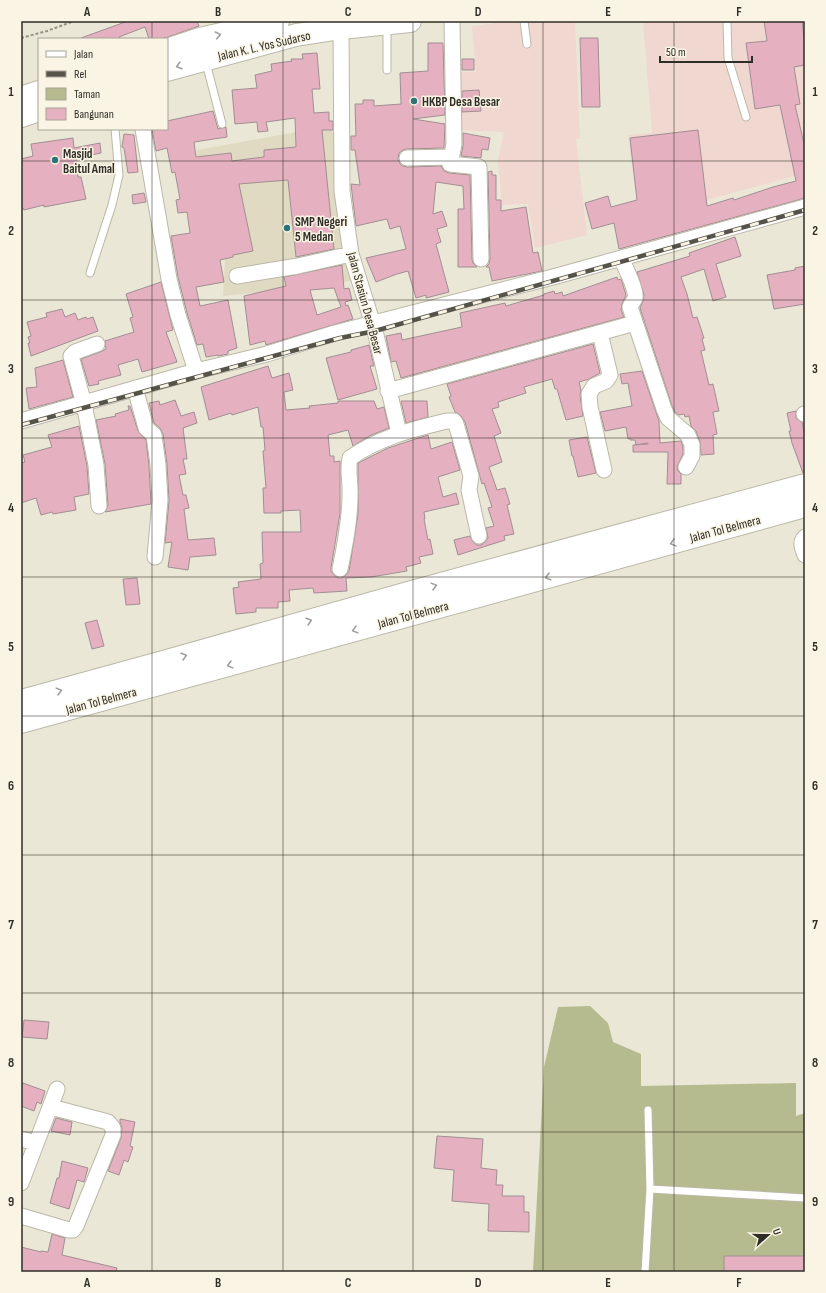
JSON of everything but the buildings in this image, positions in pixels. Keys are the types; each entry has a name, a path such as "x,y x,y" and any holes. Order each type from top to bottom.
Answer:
{"highway":[{"name":"Jalan K. L. Yos Sudarso","path":"168,50 200,39 278,21"},
{"name":"Jalan K. L. Yos Sudarso","path":"168,70 296,35 387,22 410,21"},
{"path":"21,98 38,92"},
{"path":"21,116 38,110"},
{"name":"Jalan Tol Belmera","path":"21,701 408,593 805,485"},
{"name":"Jalan Tol Belmera","path":"21,722 805,506"}],"street":[{"path":"452,21 454,144 450,164 479,167 481,259"},
{"name":"Jalan Stasiun Desa Besar","path":"341,28 342,190 352,254 373,324 399,433"},
{"path":"143,130 169,279 178,315 196,372"},
{"path":"407,158 452,157"},
{"path":"21,421 135,388 267,354 335,333 621,259 805,207"},
{"path":"237,276 298,266 352,254"},
{"path":"621,259 627,272 635,298 630,307 668,418 688,435 692,445 692,456 686,467"},
{"path":"388,391 635,323"},
{"path":"600,333 610,375 606,381 594,386 589,394 590,407 604,470"},
{"path":"97,344 75,352 72,356 84,404 96,465 99,506"},
{"path":"135,388 145,424 148,431 154,435 158,465 160,500 155,557"},
{"path":"340,569 349,524 350,458 361,451 399,433 446,421 454,421 456,424 471,476 469,490 479,536"},
{"path":"805,537 801,545 805,556"},
{"path":"21,1183 57,1089"},
{"path":"21,1216 68,1230 73,1230 76,1226 113,1135 113,1128 108,1122 51,1107"},
{"path":"21,1139 36,1143"}],"lane":[{"path":"524,21 527,44"},
{"path":"727,21 728,58 746,117"},
{"path":"387,22 387,70"},
{"path":"205,59 222,124"},
{"path":"90,273 112,205 119,175 115,130"},
{"path":"645,1272 650,1190 648,1110"},
{"path":"650,1190 805,1198"}],"path":[{"path":"21,38 47,31 74,21"}],"shaded area":[{"path":"511,21 575,21 580,139 576,139 587,235 535,248 528,204 502,205 498,160 504,132 455,130 455,72 476,72 472,26"},
{"path":"643,21 805,21 805,173 639,219 628,135 652,133"},
{"name":"SMP Negeri 5 Medan","path":"330,126 340,150 354,280 330,285 223,296 225,257 234,256 218,196 195,199 197,150"}],"green space":[{"path":"590,1006 608,1023 613,1042 641,1054 641,1086 796,1083 796,1116 805,1113 805,1272 533,1272 544,1067 558,1007"}],"railway":[{"path":"21,425 340,338 375,331 805,210"}],"place":[{"name":"HKBP Desa Besar","path":"414,101"},
{"name":"Masjid Baitul Amal","path":"55,160"},
{"name":"SMP Negeri 5 Medan","path":"287,228"}]}
